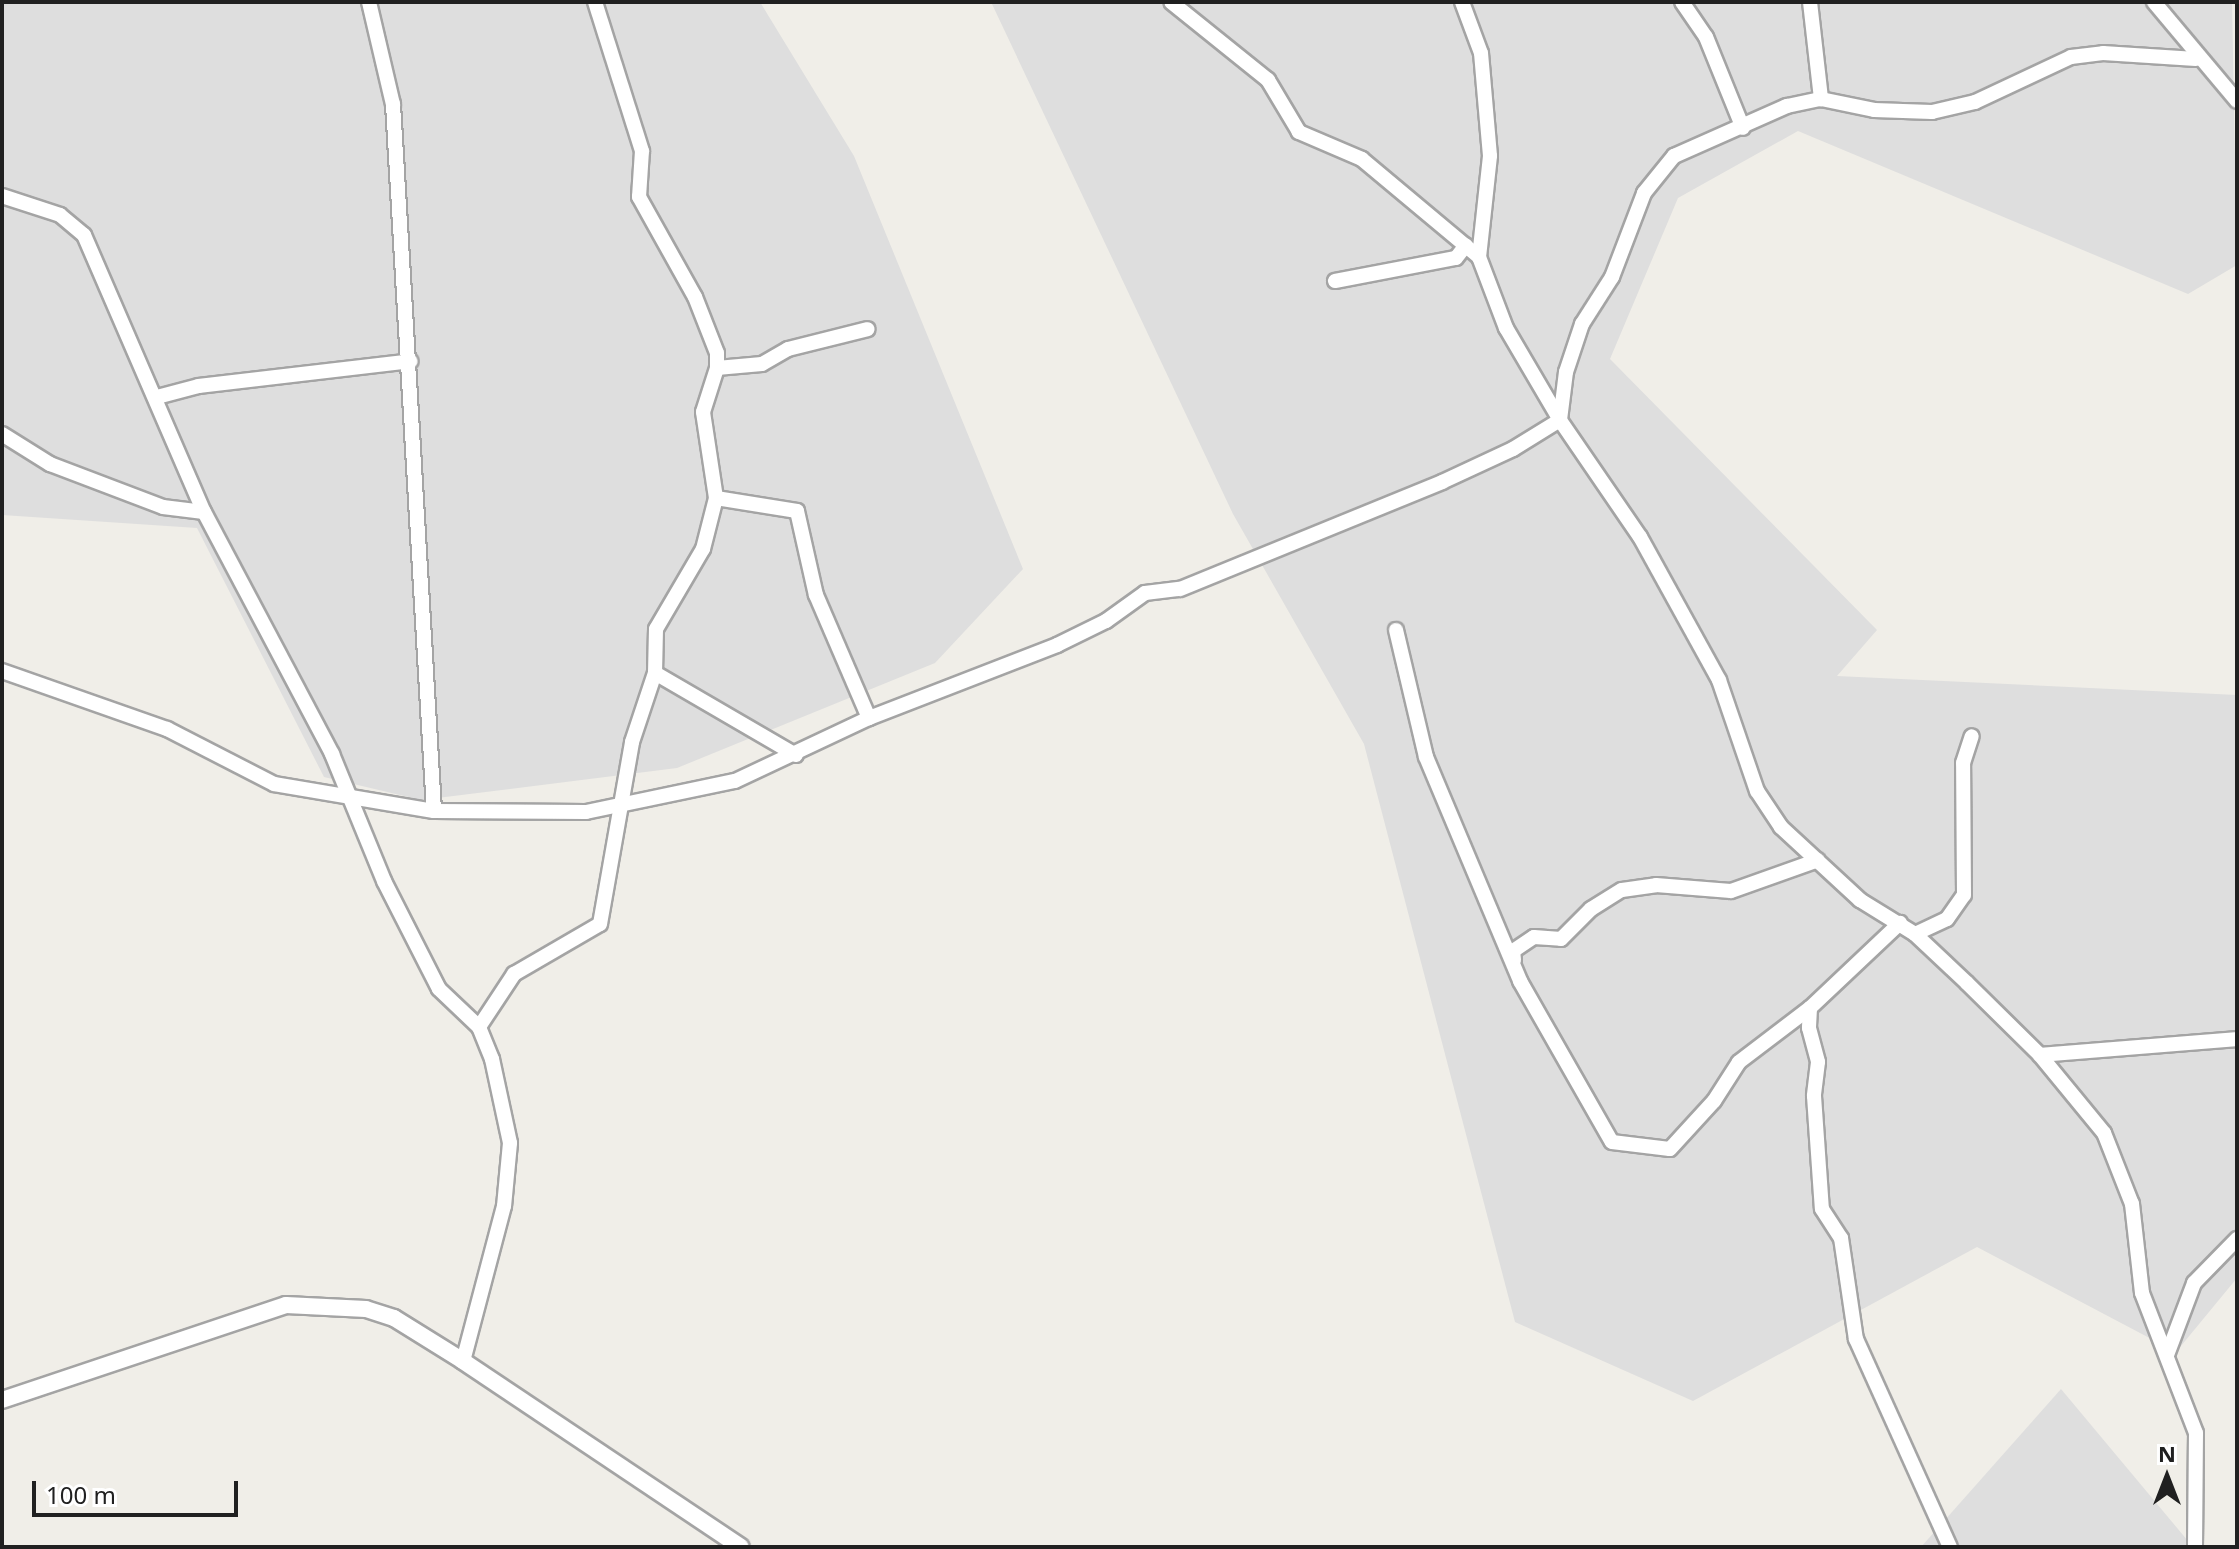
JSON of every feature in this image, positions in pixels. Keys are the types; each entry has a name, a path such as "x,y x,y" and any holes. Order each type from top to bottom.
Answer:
{"street":[{"path":"369,2 393,104 411,361 434,811"},
{"path":"479,1027 514,974 600,924 632,742 655,673 660,617 703,549 716,498 703,412 717,368 713,340 695,297 639,197 642,151 595,2"},
{"path":"1171,2 1268,80 1299,132 1362,159 1479,257 1506,328 1560,420 1640,537 1719,680 1757,791 1781,827 1860,900 1915,934 2040,1055 2104,1133 2123,1172 2142,1293 2196,1433 2195,1547"},
{"path":"1462,2 1481,53 1490,156 1479,257"},
{"path":"1682,2 1706,37 1743,128"},
{"path":"1810,2 1821,99"},
{"path":"2154,2 2196,59 2237,101"},
{"path":"1560,420 1566,372 1582,324 1612,277 1650,183 1674,156 1787,106 1821,99 1874,110 1932,112 1975,102 2071,57 2103,53 2196,59"},
{"path":"2,196 60,215 84,235 157,397 204,512 332,754 346,792 439,989 479,1027 492,1059 510,1143 504,1206 463,1361"},
{"path":"1335,281 1460,256 1466,245"},
{"path":"717,368 762,364 788,349 868,329"},
{"path":"157,397 199,386 411,361"},
{"path":"2,671 167,729 274,784 346,792 434,811 548,814 621,805 735,781 796,755 869,718 1057,645 1145,593 1180,589 1442,482 1560,420"},
{"path":"2,434 50,464 163,507 204,512"},
{"path":"716,498 797,511 816,595 869,718"},
{"path":"1396,630 1426,757 1514,961 1600,1127 1621,1147 1670,1149 1714,1101 1739,1062 1810,1008 1900,923"},
{"path":"655,673 796,755"},
{"path":"1915,934 1947,919 1964,895 1963,763 1972,736"},
{"path":"1514,961 1513,951 1534,937 1561,939 1591,909 1634,886 1731,891 1818,860"},
{"path":"1810,1008 1809,1028 1818,1062 1814,1096 1822,1209 1841,1238 1856,1339 1950,1547"},
{"path":"2040,1055 2237,1039"},
{"path":"2167,1355 2194,1283 2237,1239"},
{"path":"2,1400 286,1305 366,1309 394,1318 463,1361 741,1547"}],"shaded area":[{"path":"2,2 760,2 854,156 1023,569 935,663 677,768 421,800 324,777 197,528 2,515"},
{"path":"991,2 2232,2 2237,265 2188,294 1798,131 1678,198 1610,359 1877,630 1837,676 2237,695 2237,1278 2176,1352 1977,1247 1693,1401 1515,1322 1364,744 1233,514"},
{"path":"2061,1389 2193,1547 1921,1547"}]}
